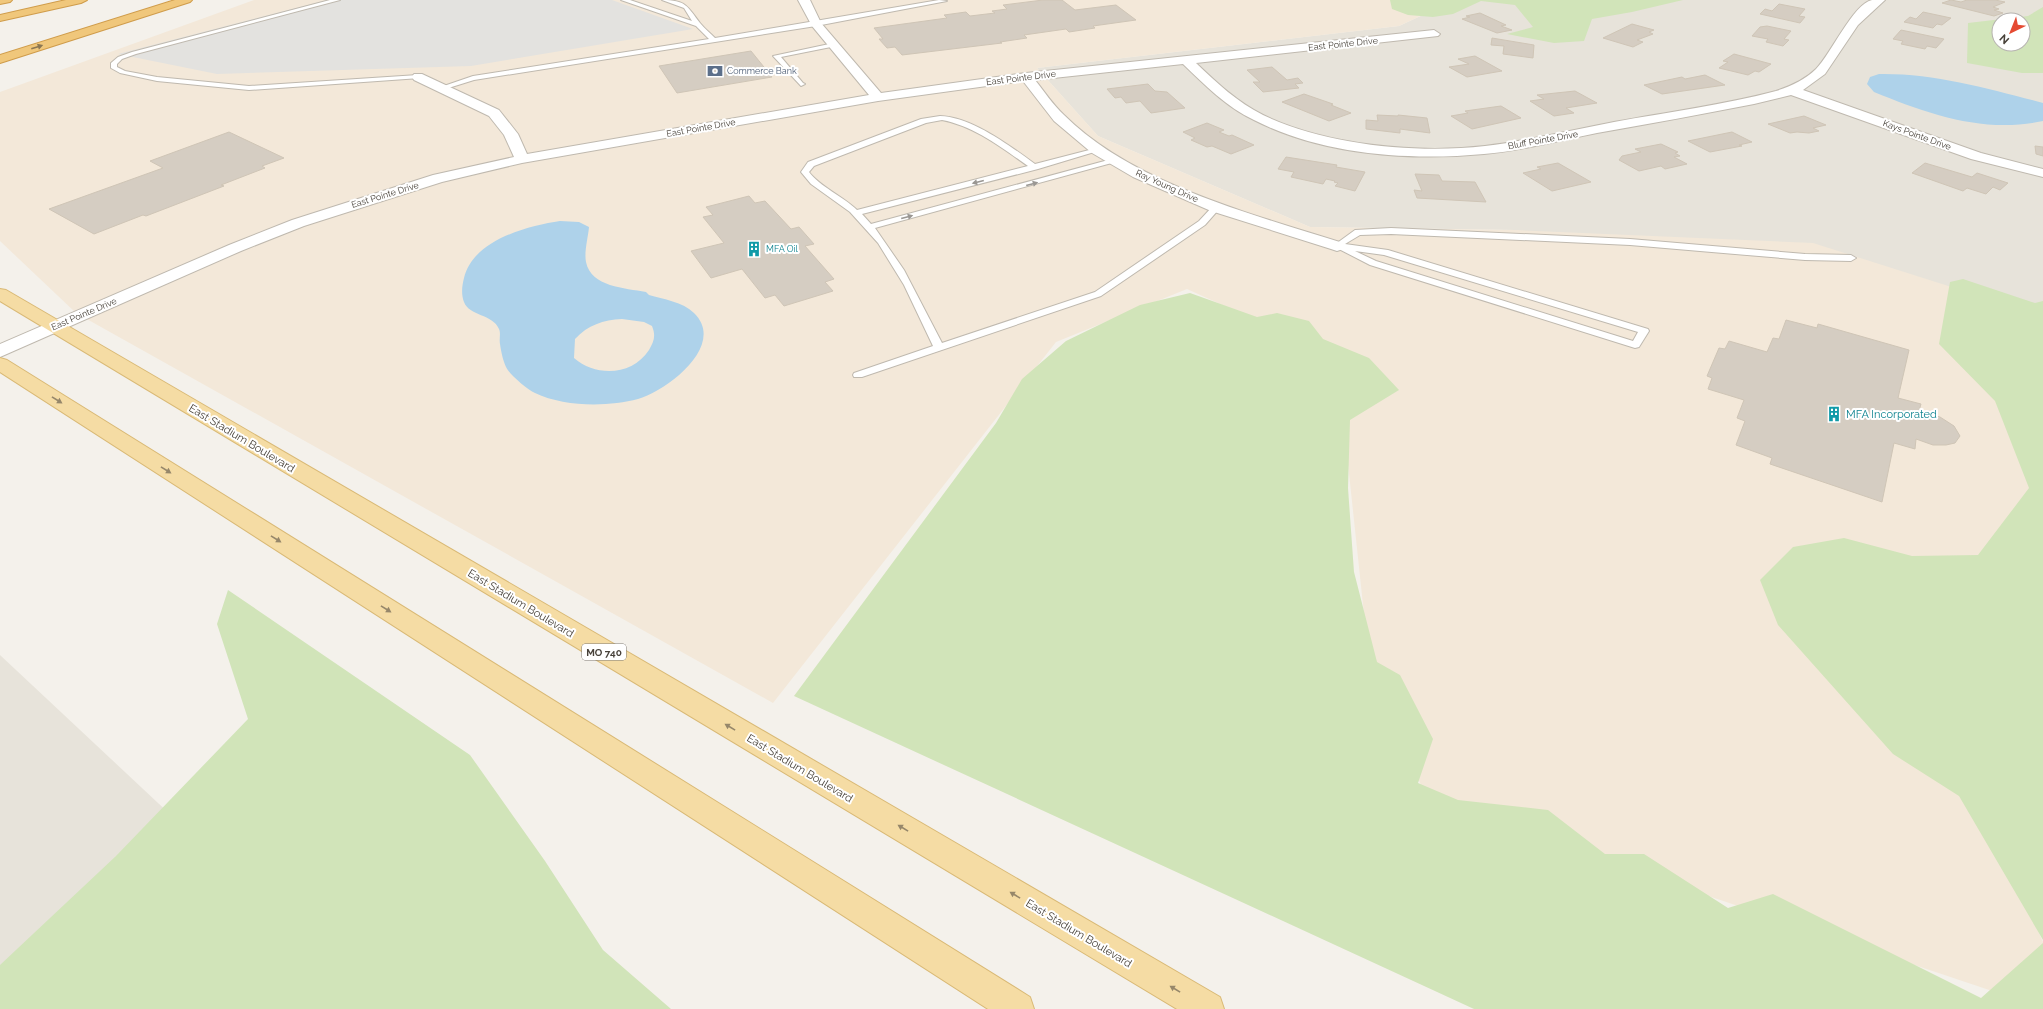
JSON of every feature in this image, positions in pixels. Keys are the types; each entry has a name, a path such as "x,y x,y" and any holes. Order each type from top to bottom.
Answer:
{"highway":[{"path":"0,1 6,0"},
{"path":"0,18 81,0"},
{"path":"0,59 186,0"}],"main road":[{"name":"East Stadium Boulevard","path":"0,294 1208,1009"},
{"path":"0,364 1018,1009"},
{"path":"0,380 26,381"}],"street":[{"path":"804,0 816,24 878,97"},
{"name":"Bluff Pointe Drive","path":"1186,60 1231,101 1260,118 1303,134 1351,145 1393,151 1442,153 1485,150 1747,102 1793,91 1820,72 1861,14 1879,0"},
{"name":"East Pointe Drive","path":"0,351 298,223 438,178 522,159 878,97 1026,77 1434,34"},
{"path":"418,77 494,113 511,134 522,159"},
{"name":"Ray Young Drive","path":"1026,77 1059,118 1097,150 1115,162 1138,174 1216,208 1337,246"},
{"name":"Kays Pointe Drive","path":"1793,91 1976,156 2043,173"}],"lane":[{"path":"337,0 134,53 120,58 114,63 114,68 122,72 223,88 301,86 418,77"},
{"path":"624,0 698,25"},
{"path":"665,0 686,8 698,25 714,40"},
{"path":"442,88 473,78 816,24 944,1"},
{"path":"801,84 776,56 834,45"},
{"path":"939,347 910,288 889,250 856,213 808,177 805,172 811,164 924,121 941,118 956,121 998,142 1035,167"},
{"path":"856,213 1097,150"},
{"path":"869,227 1115,162"},
{"path":"858,375 1098,294 1202,223 1216,208"},
{"path":"1337,246 1358,232 1391,231 1630,242 1805,258 1850,258"},
{"path":"1337,246 1385,252 1644,332 1636,345 1373,263 1337,246"}],"shaded area":[{"path":"254,0 1455,0 1399,26 1037,68 1098,136 1310,227 1515,230 1813,243 2043,316 2043,545 1962,762 2043,942 2043,1008 1428,802 1369,661 1343,417 1368,371 1187,289 1056,342 773,703 76,313 0,241 0,92"},
{"path":"327,0 612,0 693,29 471,66 217,74 118,54"},
{"path":"1455,0 2043,0 2043,316 1515,230 1310,227 1098,136 1037,68 1399,26"},
{"path":"0,655 378,1009 0,1009"}],"green space":[{"path":"1390,0 1683,0 1632,12 1592,19 1584,41 1554,43 1507,34 1533,27 1515,5 1481,1 1453,14 1433,17 1408,15 1392,9"},
{"path":"2043,7 2043,73 2022,73 1967,63 1968,23 1991,20 1991,52 2031,52 2031,14"},
{"path":"1963,279 2035,303 2043,301 2043,940 1959,796 1893,754 1778,625 1760,580 1793,547 1844,538 1912,556 1978,555 2029,488 1995,401 1939,344 1950,282"},
{"path":"1190,293 1257,317 1277,313 1309,321 1323,339 1369,358 1399,390 1350,420 1348,488 1354,572 1377,662 1400,675 1433,739 1418,783 1458,800 1548,810 1605,854 1644,854 1728,908 1773,894 1981,998 2043,943 2043,1009 1474,1009 794,696 996,423 1022,379 1066,341 1140,305"},
{"path":"228,590 470,755 545,861 603,950 671,1009 0,1009 0,965 116,856 248,719 217,624"}],"water":[{"path":"1879,74 1900,74 1941,79 1982,87 2043,103 2043,121 1999,125 1978,123 1957,120 1915,108 1874,92 1867,84 1870,77"},
{"path":"560,221 579,222 589,227 586,262 589,270 595,277 610,285 646,292 649,295 679,304 694,313 702,326 703,339 698,352 689,365 677,377 664,387 638,399 626,402 586,404 547,398 535,393 523,385 511,374 503,359 500,331 496,324 492,320 471,310 464,302 462,290 464,278 469,265 478,254 490,245 517,231","holes":["622,319 644,322 652,326 654,333 653,341 649,350 642,359 633,365 624,369 603,371 583,364 574,358 575,339 585,330 596,324"]}],"building":[{"path":"1043,0 1062,0 1075,10 1116,5 1136,20 1093,26 1095,28 1069,32 1066,29 1024,35 1027,38 1000,42 1002,43 902,55 895,47 887,48 879,39 883,39 874,28 947,18 944,15 966,12 970,16 995,13 992,11 1007,9 1003,5"},
{"path":"1951,0 1961,2 1967,0 1995,0 2005,2 1993,7 1999,9 1994,10 2000,12 1991,12 1991,15 1942,3"},
{"path":"1779,4 1805,9 1799,16 1805,17 1800,23 1760,14 1765,9 1772,11"},
{"path":"1923,12 1951,18 1942,25 1937,24 1933,28 1904,22 1910,17 1916,19"},
{"path":"1480,13 1506,25 1501,26 1512,30 1497,33 1462,19 1470,17 1466,16"},
{"path":"1632,24 1654,30 1649,32 1653,34 1637,40 1643,42 1633,47 1603,38"},
{"path":"1767,26 1791,31 1784,39 1789,40 1783,46 1766,42 1768,39 1752,36 1760,27"},
{"path":"1901,30 1944,39 1936,48 1927,46 1925,49 1901,44 1903,41 1893,39"},
{"path":"1492,38 1534,45 1533,58 1503,54 1504,46 1491,45"},
{"name":"Commerce Bank","path":"751,51 772,77 677,93 659,66"},
{"path":"1734,54 1771,64 1759,72 1755,71 1748,75 1719,68 1728,62 1723,61"},
{"path":"1475,56 1502,71 1467,77 1449,67 1469,64 1458,59"},
{"path":"1272,67 1287,80 1298,78 1303,83 1295,84 1299,88 1263,92 1253,82 1260,82 1247,70"},
{"path":"1705,75 1725,85 1662,94 1644,85 1682,77 1685,79"},
{"path":"1148,84 1155,91 1167,92 1185,108 1151,113 1140,101 1126,103 1121,97 1115,98 1107,89"},
{"path":"1575,91 1597,103 1566,108 1574,113 1554,116 1530,101 1544,99 1537,95"},
{"path":"1304,94 1333,104 1331,105 1351,113 1329,121 1282,102"},
{"path":"1501,106 1521,118 1472,129 1451,116 1468,113 1465,111"},
{"path":"1377,115 1398,115 1427,118 1430,133 1400,129 1400,133 1366,129 1366,120 1378,121"},
{"path":"1804,116 1826,125 1813,128 1819,131 1809,133 1790,133 1768,124"},
{"path":"1207,123 1224,130 1219,132 1229,136 1232,135 1254,145 1231,154 1212,146 1207,147 1191,140 1195,138 1183,132"},
{"path":"229,132 284,158 262,166 265,168 221,185 224,186 94,234 49,209 163,168 150,161"},
{"path":"1732,132 1752,142 1739,145 1742,146 1710,152 1688,141"},
{"path":"1661,144 1678,152 1675,153 1680,156 1674,157 1687,164 1665,169 1661,166 1639,171 1619,160 1622,156 1641,152 1635,149"},
{"path":"2035,146 2043,147 2043,156 2036,154"},
{"path":"1286,157 1337,165 1336,167 1365,172 1355,191 1335,186 1338,183 1326,179 1323,184 1291,177 1294,172 1278,169"},
{"path":"1558,163 1591,182 1552,191 1523,173 1541,169 1537,167"},
{"path":"1925,163 1972,177 1977,173 2008,183 2000,190 1993,187 1986,194 1967,188 1963,191 1912,173"},
{"path":"1415,174 1439,175 1442,181 1475,182 1486,202 1417,198 1414,190 1422,191"},
{"name":"MFA Oil","path":"749,196 755,203 765,201 791,229 799,227 814,244 805,246 834,279 825,282 833,291 784,306 775,295 765,298 742,269 711,278 691,251 724,243 703,217 713,215 706,207"},
{"name":"MFA Incorporated","path":"1786,320 1817,328 1818,324 1909,350 1898,398 1921,404 1919,411 1940,417 1954,426 1960,436 1955,443 1946,445 1933,445 1916,439 1915,449 1894,443 1882,502 1770,464 1772,458 1736,445 1745,421 1737,418 1744,400 1708,389 1712,378 1707,376 1719,348 1725,349 1729,341 1767,352 1773,338 1779,339"}],"place":[{"name":"Commerce Bank","path":"715,71"},
{"name":"MFA Oil","path":"754,249"},
{"name":"MFA Incorporated","path":"1834,414"}]}
